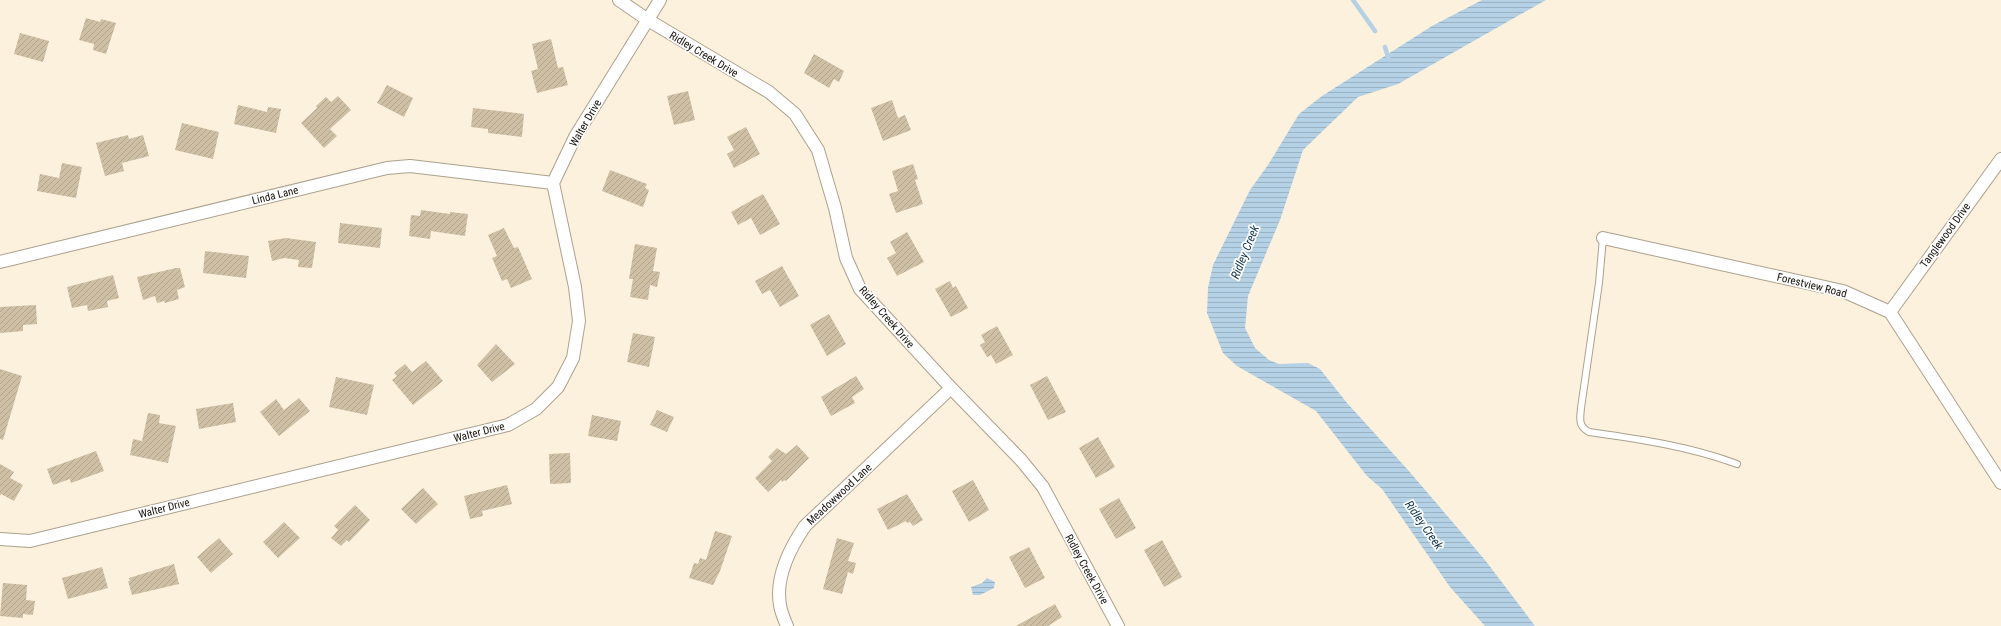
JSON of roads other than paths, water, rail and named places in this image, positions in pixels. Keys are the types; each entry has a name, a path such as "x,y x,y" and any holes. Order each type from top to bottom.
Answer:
{"street":[{"name":"Ridley Creek Drive","path":"619,0 648,20 769,92 795,114 818,150 835,208 846,258 860,289 951,388 1021,460 1043,488 1118,626"},
{"name":"Walter Drive","path":"0,539 30,541 439,442 509,424 536,409 558,386 573,358 579,321 575,287 553,183 575,137 660,0"},
{"name":"Tanglewood Drive","path":"1890,312 2001,159"},
{"name":"Linda Lane","path":"0,262 387,168 410,166 553,183"},
{"name":"Forestview Road","path":"1603,238 1844,291 1890,312"},
{"path":"1890,312 2001,483"},
{"name":"Meadowwood Lane","path":"787,626 780,604 781,574 792,544 801,530 951,388"}],"lane":[{"path":"1603,238 1599,283 1580,408 1580,422 1582,428 1589,432 1648,441 1714,455 1737,464"}],"water":[{"name":"Ridley Creek","path":"1482,0 1546,0 1398,84 1358,97 1303,150 1280,220 1248,296 1245,328 1255,348 1269,360 1279,364 1308,363 1320,369 1347,403 1408,470 1485,560 1535,626 1485,626 1450,587 1382,489 1367,476 1316,411 1237,366 1223,353 1207,313 1208,288 1213,265 1250,190 1268,165 1299,114 1322,96 1432,26"},
{"path":"987,578 995,582 994,588 980,595 973,595 971,587 982,583"}],"waterway":[{"path":"1353,0 1375,31"},
{"path":"1385,47 1389,60"}]}
